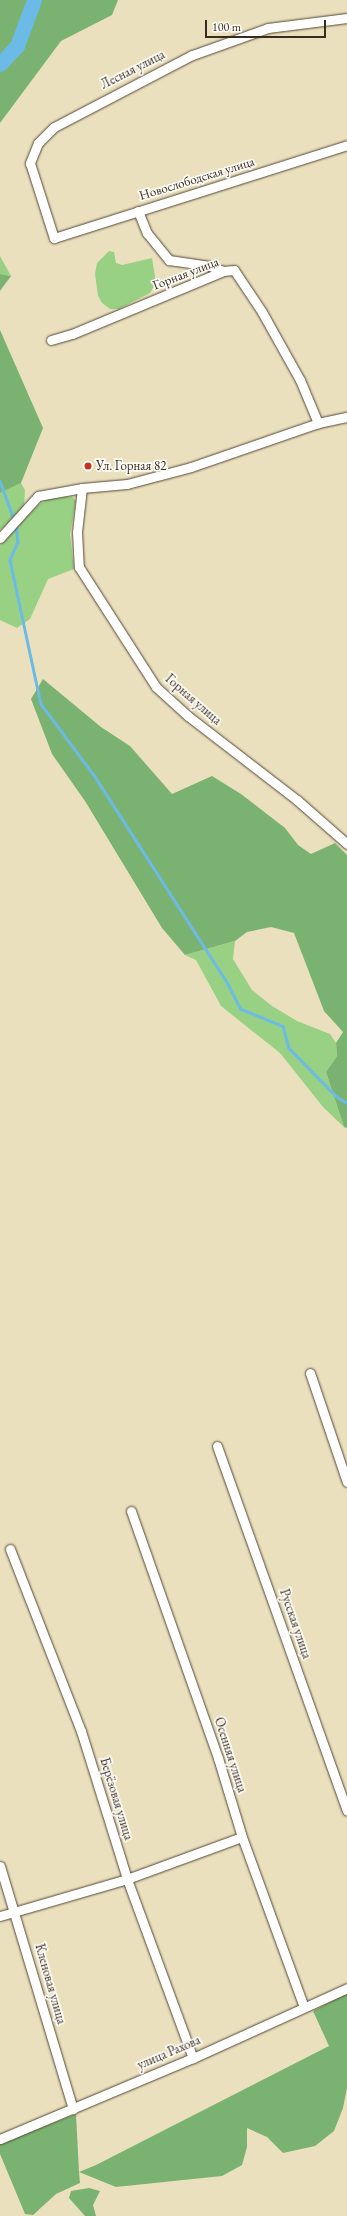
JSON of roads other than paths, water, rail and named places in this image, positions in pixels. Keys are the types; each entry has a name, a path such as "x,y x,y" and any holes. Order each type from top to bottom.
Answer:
{"street":[{"name":"Лесная улица","path":"54,238 30,164 38,143 54,127 192,54 268,28 347,18"},
{"name":"Новослободская улица","path":"54,238 347,145"},
{"path":"138,211 147,233 168,260 210,266 223,271"},
{"name":"Горная улица","path":"52,340 72,334 223,271 234,270 262,312 300,380 318,423"},
{"path":"0,538 28,509 38,496 82,488 127,484 191,467 318,423 347,417"},
{"name":"Горная улица","path":"82,488 77,532 78,567 156,687 188,716 297,800 347,844"},
{"path":"310,1373 347,1482"},
{"name":"Русская улица","path":"218,1446 347,1810"},
{"name":"Осенняя улица","path":"131,1511 218,1758 242,1837 304,2007"},
{"name":"Берёзовая улица","path":"10,1549 81,1731 127,1879 193,2058"},
{"path":"0,1916 127,1879 242,1837"},
{"name":"Кленовая улица","path":"0,1866 15,1911 73,2109"},
{"name":"улица Рахова","path":"0,2139 193,2058 347,1988"}],"waterway":[{"path":"0,64 17,46 34,0"},
{"path":"0,481 14,519"},
{"path":"16,524 18,542 10,560 41,704 94,775 228,984 241,1009 283,1026 289,1048 336,1096 347,1103"}],"place":[{"name":"Ул. Горная 82","path":"88,466"}]}
